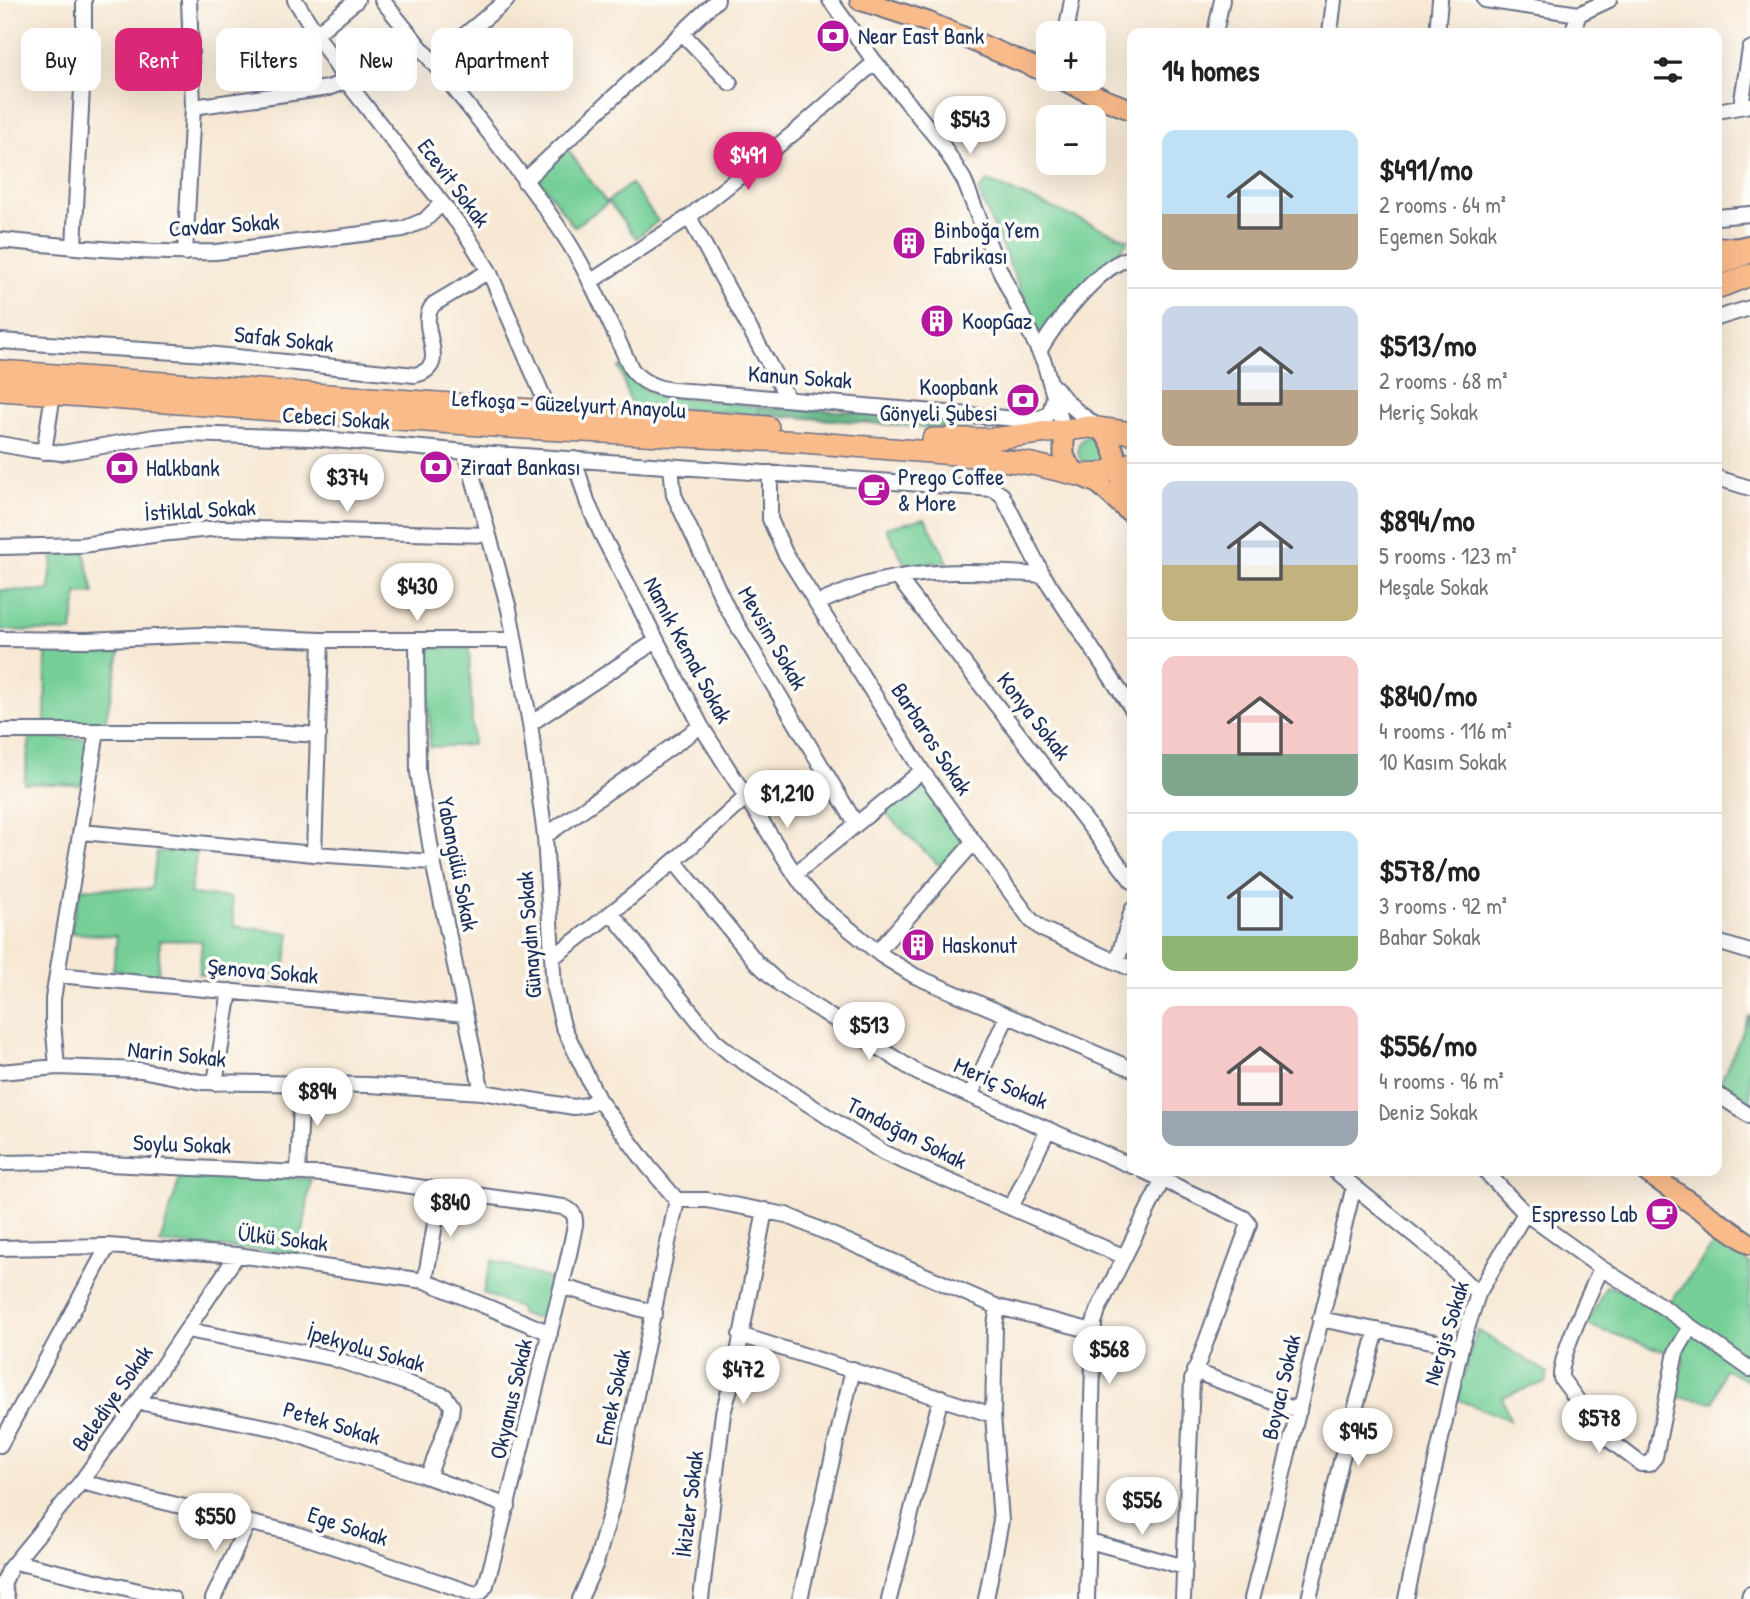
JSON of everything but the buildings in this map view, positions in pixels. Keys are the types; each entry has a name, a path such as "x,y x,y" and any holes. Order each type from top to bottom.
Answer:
{"highway":[{"path":"1722,263 1750,252"},
{"path":"1722,282 1750,275"},
{"name":"Lefkoşa - Güzelyurt Anayolu","path":"0,371 925,439 991,439 1090,427 1127,432"},
{"name":"Lefkoşa - Güzelyurt Anayolu","path":"0,390 523,428 803,442 955,454 1042,466 1079,475 1100,474 1125,465"}],"main road":[{"path":"860,0 928,22 1036,68"},
{"path":"1086,91 1127,108"},
{"path":"1722,247 1750,245"},
{"path":"1101,429 1125,465 1127,485"},
{"path":"1064,430 1064,455 1068,464 1079,475 1099,484 1127,512"},
{"path":"1652,1176 1750,1244"}],"street":[{"path":"74,247 84,48 83,0"},
{"path":"185,253 193,107 189,0"},
{"name":"Ecevit Sokak","path":"295,0 314,28"},
{"path":"322,29 356,0"},
{"name":"Kanun Sokak","path":"382,0 431,61"},
{"path":"473,28 507,0"},
{"path":"524,181 717,0"},
{"path":"830,0 875,62 943,146 964,180 996,262 1047,371 1064,400 1101,429"},
{"path":"1068,21 1072,0"},
{"path":"1216,28 1222,0"},
{"path":"1331,28 1334,0"},
{"path":"1437,28 1440,0"},
{"path":"1485,0 1579,14 1609,0"},
{"path":"1574,28 1579,14"},
{"path":"682,33 730,83"},
{"name":"Ecevit Sokak","path":"322,41 336,64"},
{"path":"1722,110 1745,105 1750,49"},
{"path":"590,282 689,217 875,62"},
{"path":"193,107 328,88 336,84"},
{"name":"Ecevit Sokak","path":"355,91 464,231 489,271 549,410"},
{"name":"Kanun Sokak","path":"454,91 560,229 590,282 632,370 639,379 649,385 661,389 1029,420 1046,416 1054,397"},
{"name":"Cavdar Sokak","path":"0,240 74,247 216,252 403,229 425,220 442,203"},
{"path":"1722,217 1750,214"},
{"path":"689,217 788,399"},
{"path":"1039,352 1049,333 1101,274 1127,259"},
{"name":"Safak Sokak","path":"0,341 207,354 415,375 425,373 433,359 428,310 489,271"},
{"path":"1722,316 1750,308"},
{"path":"1047,371 1064,430"},
{"path":"44,452 53,394"},
{"path":"514,455 523,428"},
{"name":"Cebeci Sokak","path":"0,444 62,453 154,437 196,433 352,441 466,452 991,489 1001,494 1043,575"},
{"name":"Günaydın Sokak","path":"466,452 509,609 530,724 545,836 554,989 558,1013 598,1099 677,1200"},
{"name":"Namık Kemal Sokak","path":"574,459 602,535 701,726 795,874 819,904 877,952 915,976 1127,1067"},
{"name":"Mevsim Sokak","path":"671,467 674,495 726,606 856,824"},
{"name":"Barbaros Sokak","path":"770,473 769,510 785,553 922,771 1036,925 1127,967"},
{"path":"1722,480 1750,488"},
{"name":"İstiklal Sokak","path":"0,547 82,545 213,529 488,535"},
{"path":"818,603 864,585 899,579 966,572 1043,575 1127,701"},
{"name":"Konya Sokak","path":"899,579 1127,875"},
{"path":"0,639 86,640 201,635 321,640 514,640"},
{"path":"314,854 321,640"},
{"name":"Yabangülü Sokak","path":"417,641 418,772 433,862 482,1093"},
{"path":"530,724 656,641"},
{"path":"545,836 701,726"},
{"path":"0,731 258,731 318,734"},
{"path":"57,1067 52,1009 97,731"},
{"path":"795,874 922,771"},
{"path":"553,957 612,915 745,798"},
{"path":"82,832 314,854 433,862"},
{"path":"877,952 974,842"},
{"name":"Meriç Sokak","path":"675,862 774,980 904,1064 1127,1164"},
{"name":"Tandoğan Sokak","path":"612,915 714,1040 731,1054 870,1145 1125,1257"},
{"path":"1117,962 1127,927"},
{"path":"1722,944 1750,952"},
{"name":"Şenova Sokak","path":"58,975 465,1014"},
{"path":"215,1083 230,991"},
{"path":"971,1095 1007,1016"},
{"name":"Narin Sokak","path":"0,1072 57,1067 141,1070 201,1082 349,1084 482,1093 574,1107 587,1105 598,1099"},
{"path":"298,1172 302,1083"},
{"path":"1722,1097 1750,1116"},
{"path":"1011,1208 1048,1129"},
{"name":"Soylu Sokak","path":"0,1163 65,1162 298,1172 570,1210"},
{"path":"1156,1176 1244,1218 1249,1224 1194,1371 1190,1400 1183,1599"},
{"path":"1341,1176 1435,1252 1478,1294"},
{"path":"1490,1176 1525,1213 1750,1369"},
{"path":"1087,1599 1093,1331 1098,1310 1163,1179"},
{"name":"Boyacı Sokak","path":"1252,1599 1354,1186"},
{"path":"425,1281 441,1190"},
{"path":"677,1200 707,1200 765,1210 800,1221 998,1307 1093,1331"},
{"name":"Emek Sokak","path":"580,1599 596,1563 614,1500 677,1200"},
{"name":"Okyanus Sokak","path":"475,1594 481,1593 485,1587 563,1287 576,1221 570,1210"},
{"name":"İkizler Sokak","path":"701,1599 723,1413 734,1374 765,1210"},
{"name":"Nergis Sokak","path":"1406,1599 1461,1348 1478,1294 1525,1213"},
{"path":"0,1445 108,1246"},
{"name":"Ülkü Sokak","path":"0,1248 108,1246 237,1255 425,1281 550,1333"},
{"name":"Belediye Sokak","path":"15,1562 81,1482 237,1255"},
{"path":"1601,1268 1567,1350 1561,1378 1603,1435 1642,1464 1649,1464 1654,1459 1676,1352 1690,1328"},
{"path":"563,1287 655,1313"},
{"path":"986,1599 1001,1521 993,1415 995,1325 998,1307"},
{"path":"1320,1319 1461,1348"},
{"name":"İpekyolu Sokak","path":"187,1330 332,1357 445,1396 452,1409 428,1477"},
{"path":"1309,1599 1341,1461 1377,1330"},
{"path":"740,1335 993,1415"},
{"path":"800,1599 853,1369"},
{"path":"1194,1371 1299,1411"},
{"path":"889,1599 941,1397"},
{"name":"Petek Sokak","path":"138,1402 278,1429 428,1477 508,1506"},
{"name":"Ege Sokak","path":"81,1482 304,1536 475,1594"},
{"path":"213,1599 248,1523"},
{"path":"1089,1541 1185,1567"},
{"path":"6,1599 4,1579 15,1562 138,1595 173,1599"},
{"path":"1749,1599 1750,1594"}],"green space":[{"path":"566,147 606,202 631,184 658,221 636,238 609,202 574,227 536,175"},
{"path":"988,181 1127,239 1043,343 978,191"},
{"path":"619,367 627,367 639,384 657,395 759,407 758,414 631,405"},
{"path":"759,407 1001,419 1007,422 975,428 930,428 758,414"},
{"path":"1099,436 1107,457 1101,465 1085,464 1078,454 1080,443 1085,437"},
{"path":"925,518 948,562 905,565 886,528"},
{"path":"84,551 94,593 77,594 72,632 0,630 0,590 49,591 53,555"},
{"path":"427,648 469,648 473,745 430,747"},
{"path":"46,651 120,653 104,727 45,726"},
{"path":"30,737 90,739 85,785 24,783"},
{"path":"923,783 965,841 941,867 885,813"},
{"path":"197,851 190,894 231,898 234,926 290,933 283,984 199,974 202,941 160,940 158,979 113,970 117,936 70,933 80,888 151,889 157,852"},
{"path":"1750,1015 1750,1110 1722,1091 1722,1079"},
{"path":"181,1174 311,1179 300,1253 160,1243"},
{"path":"1716,1241 1750,1264 1750,1382 1724,1369 1714,1402 1675,1397 1684,1358 1587,1325 1606,1286 1670,1303"},
{"path":"492,1260 553,1280 542,1317 533,1318 520,1313 519,1308 483,1293"},
{"path":"1477,1330 1548,1373 1546,1382 1502,1397 1510,1420 1456,1399"}],"place":[{"name":"Near East Bank","path":"833,36"},
{"name":"Binboğa Yem Fabrikası","path":"909,243"},
{"name":"KoopGaz","path":"937,321"},
{"name":"Koopbank Gönyeli Şubesi","path":"1023,400"},
{"name":"Ziraat Bankası","path":"436,467"},
{"name":"Halkbank","path":"122,468"},
{"name":"Prego Coffee & More","path":"874,490"},
{"name":"Haskonut","path":"918,945"},
{"name":"Espresso Lab","path":"1662,1214"}]}
